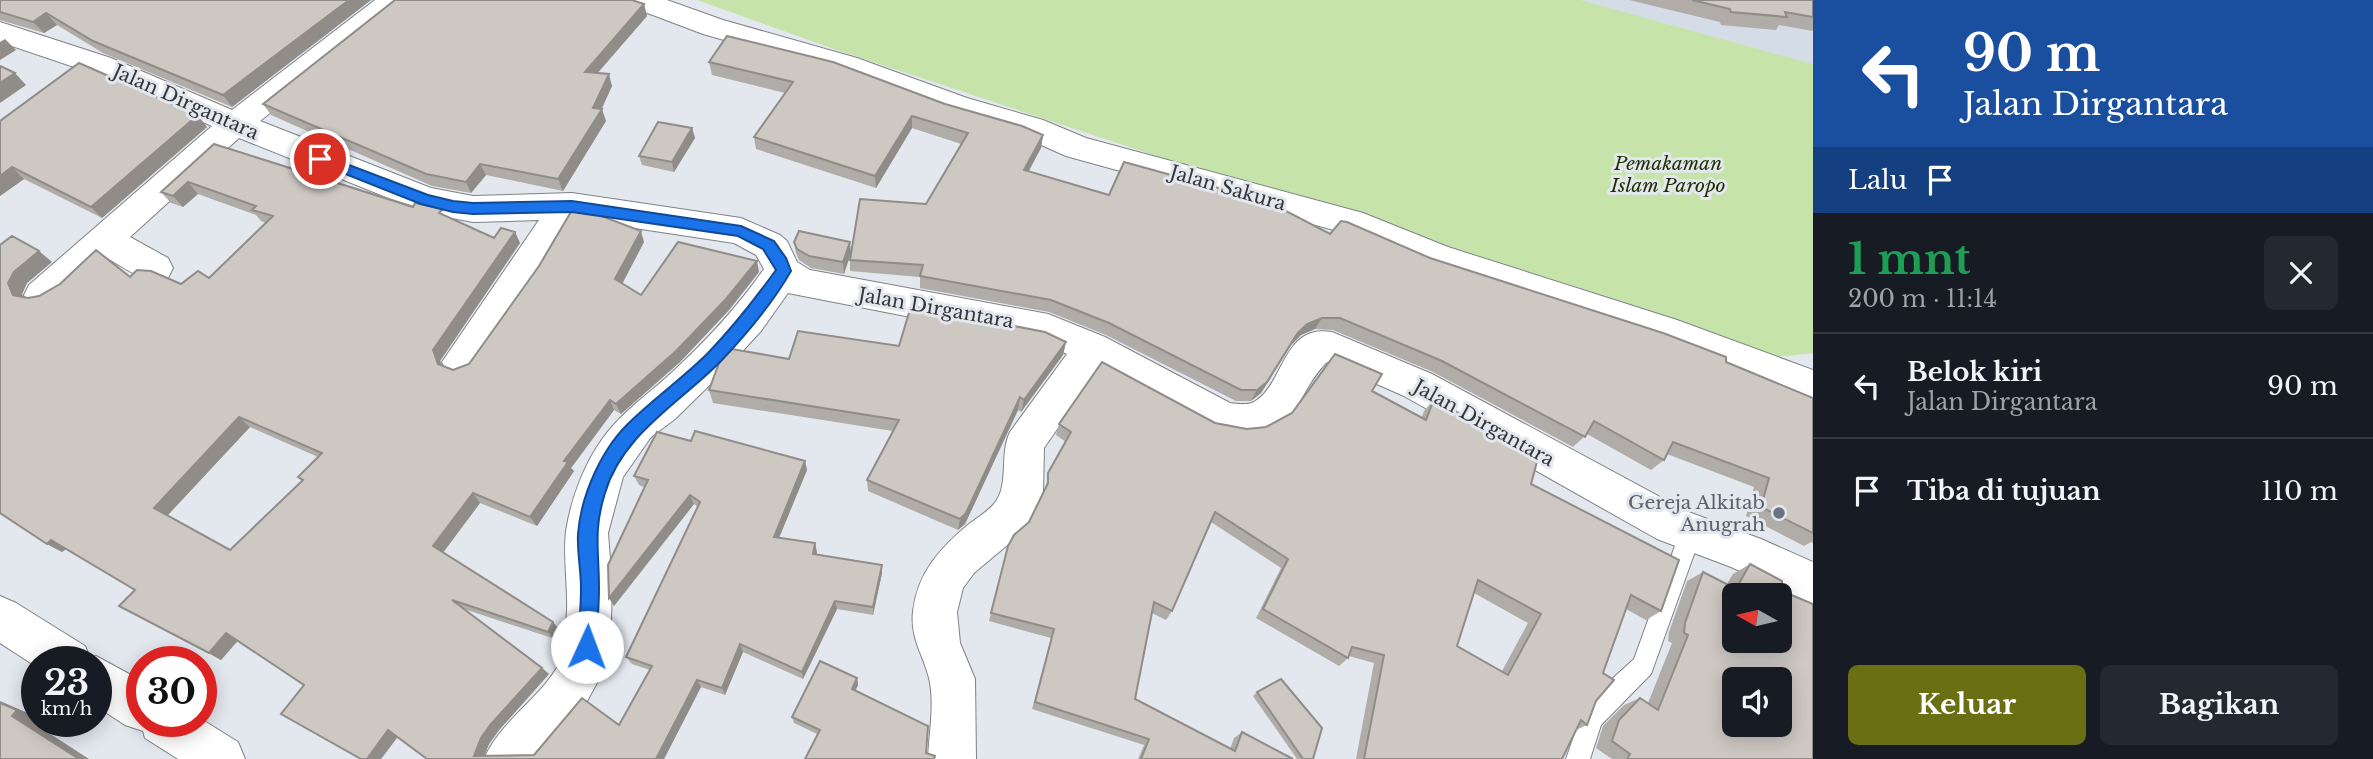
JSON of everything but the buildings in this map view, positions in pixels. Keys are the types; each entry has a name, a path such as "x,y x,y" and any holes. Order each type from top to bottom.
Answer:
{"street":[{"path":"41,295 235,124 394,0"},
{"name":"Jalan Sakura","path":"639,0 713,27 846,65 956,106 1032,128 1078,148 1351,222 1424,253 1664,331 1813,387"},
{"name":"Jalan Dirgantara","path":"0,32 85,60 235,124 426,200 473,209 565,206 646,215 741,231 775,251 783,271 801,283 1048,329 1092,348 1224,420 1244,423 1261,420 1271,413 1308,354 1320,345 1332,347 1418,385 1672,525 1813,584"},
{"path":"53,83 85,60"},
{"path":"461,362 529,267 565,206"},
{"path":"104,239 155,268"},
{"path":"508,759 569,689 583,666 587,647 590,587 587,533 596,493 605,470 637,425 661,407 713,358 748,320 783,271"},
{"path":"952,759 952,679 937,643 935,612 943,579 959,559 1009,517 1022,492 1024,444 1092,348"},
{"path":"0,618 44,646"},
{"path":"187,737 221,759"}],"lane":[{"path":"1578,759 1591,718 1643,666 1691,532"}],"shaded area":[{"path":"1581,0 1813,0 1813,64"}],"green space":[{"name":"Pemakaman Islam Paropo","path":"697,0 1581,0 1813,64 1813,353 1765,358 834,49"}],"place":[{"name":"Gereja Alkitab Anugrah","path":"1779,513"}],"route":[{"path":"320,159 369,180 426,200 453,206 473,209 528,205 572,206 646,215 741,231 775,251 783,271 748,320 713,358 661,407 637,425 605,470 596,493 587,533 590,587 587,647"}]}
